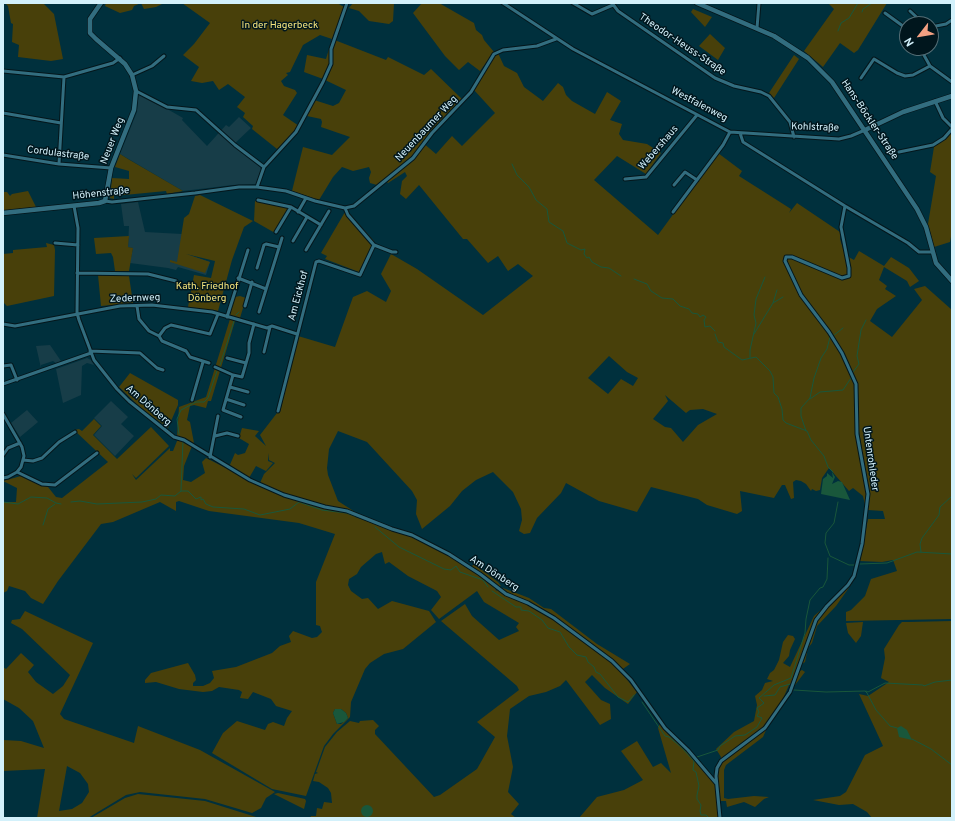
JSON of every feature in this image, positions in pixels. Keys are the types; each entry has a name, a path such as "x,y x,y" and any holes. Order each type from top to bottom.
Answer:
{"street":[{"path":"101,3 90,19 89,30 96,39 120,58 132,75 136,89 167,107 196,110 235,145 264,166"},
{"path":"347,3 332,49 331,64 301,125 290,140 277,151 264,166 257,187 286,191 344,208 348,215 374,245 392,252 396,252"},
{"name":"Westfalenweg","path":"503,3 556,39 730,132 740,133"},
{"name":"Theodor-Heuss-Straße","path":"573,3 592,14 613,4 628,18 715,78 734,86 766,94 790,122 794,137"},
{"path":"756,28 759,3"},
{"name":"Hans-Böckler-Straße","path":"700,4 756,28 791,46 811,60 835,86 918,212 926,226 933,252"},
{"path":"910,11 915,16"},
{"path":"885,13 899,23"},
{"path":"939,25 946,24 952,20"},
{"name":"Neuenbaumer Weg","path":"344,208 354,206 413,158 432,133 470,93 494,54 503,50 538,46 556,39"},
{"path":"132,75 152,66 164,56"},
{"path":"924,56 930,66 952,82"},
{"path":"3,71 31,75 64,77 113,63 120,58"},
{"path":"861,78 874,59 898,74 906,76 913,75 930,66"},
{"path":"59,164 60,123 64,77"},
{"name":"Neuer Weg","path":"106,201 111,168 134,110 136,89"},
{"name":"Kohlstraße","path":"740,133 839,139 851,136 903,112 952,96"},
{"path":"899,152 933,145 944,138 952,128 943,118 935,101"},
{"path":"3,113 60,123"},
{"name":"Webershaus","path":"625,179 646,177 697,115"},
{"path":"673,212 723,145 730,132"},
{"path":"740,133 743,142 845,206 908,243 919,252 933,252 939,267 952,281"},
{"name":"Cordulastraße","path":"3,155 59,164 111,168"},
{"path":"674,185 685,172 697,180"},
{"name":"Höhenstraße","path":"3,214 102,203 106,201 112,202 239,187 257,187"},
{"path":"298,212 306,198"},
{"path":"258,200 291,207 321,225"},
{"name":"Am Dönberg","path":"74,206 78,245 77,313 90,352 104,373 129,401 174,438 184,440 250,480 284,495 320,506 347,511 392,530 412,535 449,554 480,574 506,594 528,603 554,618 612,661 631,680 665,728 688,750 716,783"},
{"name":"Untenrohleder","path":"720,818 716,783 717,768 721,761 765,728 790,692 816,620 827,606 848,585 857,569 865,531 868,494 857,434 856,384 842,353 832,337 800,295 785,260 786,257 792,256 842,278 849,276 849,268 841,227 845,206"},
{"path":"276,232 291,207"},
{"path":"306,250 329,211"},
{"path":"293,241 307,216"},
{"path":"259,312 282,238"},
{"path":"55,243 78,245"},
{"path":"257,268 264,245 266,244 279,247"},
{"name":"Am Eickhof","path":"278,412 316,262 319,261 360,275 374,245"},
{"path":"227,317 248,250"},
{"path":"77,273 148,274 176,281"},
{"path":"238,278 252,282 256,286 266,289"},
{"path":"245,306 252,282"},
{"path":"137,306 141,323 149,331 159,336 162,341 186,351 190,357 209,363"},
{"name":"Zedernweg","path":"3,324 15,326 77,313 137,306 166,306 218,314 267,328 270,327 297,334"},
{"path":"159,336 165,328 171,325 210,334 218,314"},
{"path":"215,367 233,375 242,377 249,353 248,343 254,324"},
{"path":"264,352 270,327"},
{"path":"3,384 90,352 140,353 157,368 163,370"},
{"path":"226,358 246,363"},
{"path":"192,400 203,362"},
{"path":"3,366 11,365 17,380"},
{"path":"233,375 223,410 228,414 241,417"},
{"path":"230,387 248,392"},
{"path":"226,399 244,405"},
{"path":"3,414 24,452 23,460 17,472 3,478"},
{"path":"210,457 218,416"},
{"path":"23,460 33,461 42,458 59,442 75,432"},
{"path":"214,436 227,433 238,436"},
{"path":"3,456 8,448 20,443"},
{"path":"17,472 42,484 55,485 97,452"}],"shaded area":[{"path":"139,93 183,118 182,120 207,146 226,125 229,127 239,117 251,128 233,145 260,167 261,170 256,184 183,191 120,154 137,112"},
{"path":"138,202 145,232 182,234 180,252 210,262 206,275 178,267 176,270 130,263 133,248 128,247 129,226 124,226 121,204"},
{"path":"50,345 61,361 56,363 53,361 41,365 41,368 36,346"},
{"path":"87,358 91,360 94,365 87,363 82,366 81,395 63,403 56,369"},
{"path":"111,401 128,417 121,424 134,436 115,456 94,435 102,426 94,418"},
{"path":"27,410 38,422 20,437 11,423"},
{"path":"832,472 835,477 832,484 838,481 842,482 850,500 821,494 823,479 827,476 827,473 833,478"},
{"path":"335,709 341,709 346,713 348,718 344,722 337,724 333,713"},
{"path":"901,726 907,730 912,740 899,737 897,728"},
{"path":"367,805 371,807 373,811 371,815 367,817 363,815 361,811 363,807"}],"green space":[{"path":"5,3 43,3 54,14 63,59 51,61 18,57 19,45 12,42 13,24 11,23 8,6"},
{"path":"106,3 141,3 134,6 132,10 120,13 105,6"},
{"path":"141,3 164,3 156,7 144,9"},
{"name":"In der Hagerbeck","path":"182,3 337,3 344,7 332,39 320,35 303,45 290,72 286,73 288,75 281,81 284,86 295,90 297,93 283,115 299,126 283,145 277,149 252,129 253,126 243,117 245,113 237,107 245,97 228,84 219,90 213,81 202,83 191,81 199,67 183,55 194,44 210,23"},
{"path":"353,3 394,3 393,21 389,24 369,21 359,11 349,8"},
{"path":"422,3 439,3 474,23 476,30 482,35 484,40 494,52 480,71 468,62 459,70 445,56 413,13"},
{"path":"828,3 887,3 858,50 854,53 840,43 823,67 804,51 834,9"},
{"path":"693,9 712,17 705,27 691,12"},
{"path":"710,34 725,48 718,60 699,46"},
{"path":"332,39 386,60 388,57 424,75 431,69 463,100 422,142 436,154 452,136 462,146 495,113 474,90 491,59 498,53 504,66 517,73 524,87 543,101 558,83 563,87 566,95 572,101 595,114 607,92 621,101 610,120 622,124 619,134 623,140 647,144 661,153 646,174 617,156 594,180 658,235 718,153 742,171 739,176 791,209 789,213 797,203 840,232 840,239 845,255 854,260 859,251 884,266 891,257 909,268 919,281 910,287 907,281 884,267 879,280 887,286 885,289 896,296 877,309 870,321 892,337 922,300 914,289 925,286 952,310 952,619 846,621 846,612 851,610 865,596 871,579 897,571 893,560 882,562 860,561 868,519 885,519 883,511 868,510 869,494 859,431 858,394 856,396 856,432 866,494 865,505 863,496 853,488 849,491 829,468 822,478 820,490 816,491 812,489 811,491 806,484 801,481 796,480 793,482 794,498 791,499 785,485 782,485 774,498 740,491 742,511 737,514 707,505 698,499 651,487 637,512 599,501 566,483 561,493 537,518 530,533 524,534 519,531 522,520 521,509 513,492 493,472 476,480 462,491 450,506 422,529 416,514 417,500 412,491 367,442 338,431 329,449 327,468 328,475 338,501 355,512 355,517 412,537 451,557 469,569 474,564 498,582 501,586 495,586 496,591 498,589 501,591 503,588 529,598 544,608 551,609 597,644 630,664 620,671 637,692 628,704 605,688 592,675 585,682 601,700 610,704 611,719 600,725 566,680 560,686 546,692 529,696 510,709 507,736 513,767 508,792 519,804 511,814 516,818 310,818 311,816 316,816 317,808 322,809 324,802 332,803 331,793 328,788 319,782 313,781 315,774 318,773 316,772 325,747 337,732 350,721 359,723 360,721 373,720 379,726 375,730 375,734 434,797 440,795 477,769 495,737 477,722 519,690 517,686 441,621 465,604 472,616 499,640 519,631 516,627 519,623 484,602 477,591 439,619 431,610 441,597 437,591 408,576 389,562 385,564 382,552 376,554 361,567 357,574 349,579 348,585 351,591 362,599 368,598 378,609 392,601 429,611 436,622 403,649 384,654 370,663 365,669 351,702 350,717 333,734 324,746 306,796 272,789 212,753 223,733 237,721 265,730 268,724 273,722 284,726 292,711 276,706 271,699 253,692 248,699 240,698 242,692 239,690 219,687 212,691 203,692 179,689 156,682 145,683 145,680 151,673 188,663 195,675 196,680 193,683 193,686 203,686 210,683 214,678 212,671 236,667 272,653 280,646 291,642 289,636 293,631 312,638 317,637 322,632 320,626 316,625 316,582 335,534 299,523 209,511 179,501 176,502 176,511 160,502 113,522 101,524 58,581 43,604 31,598 25,591 9,586 7,591 3,593 3,502 16,502 17,488 3,481 21,476 48,487 56,497 62,498 108,462 74,430 79,429 82,431 94,419 101,426 93,435 117,459 151,427 169,446 136,478 132,474 136,480 170,448 170,451 173,451 177,441 180,440 192,446 184,466 183,480 191,482 205,473 202,462 206,458 282,496 277,490 260,483 264,474 275,463 269,460 268,453 268,461 273,463 266,471 256,466 249,478 229,467 235,453 238,455 245,453 249,444 239,438 242,428 259,431 255,436 266,446 260,435 277,413 280,412 298,336 335,347 353,297 367,291 386,302 391,291 381,274 391,254 417,269 483,315 533,276 518,264 508,271 498,256 488,263 467,239 463,239 419,185 406,199 400,194 402,181 407,176 405,172 388,183 385,180 377,185 370,183 369,178 371,172 369,167 353,171 342,167 333,177 319,200 292,191 303,147 332,155 350,137 321,127 321,119 307,116 314,100 333,106 339,103 346,90 325,80 330,69 323,79 304,72 307,55 326,59","holes":["609,356 627,372 638,378 633,386 621,379 608,394 588,378","665,395 686,413 690,410 703,409 717,414 698,425 683,442 671,428 665,427 653,419 668,401","335,709 341,709 346,713 348,718 341,724 337,724 333,713"]},
{"path":"794,55 799,59 774,98 769,93"},
{"path":"952,132 952,231 950,242 934,247 928,224 936,176 930,172 934,147"},
{"path":"120,154 183,191 167,194 166,191 114,196 114,199 110,198 112,178 129,179 129,171 115,167"},
{"path":"28,191 36,207 3,211 3,192 7,192 10,196 12,194"},
{"name":"Kath. Friedhof Dönberg","path":"200,195 253,221 244,227 232,260 218,311 188,307 194,275 211,278 215,261 186,254 210,262 205,273 170,262 170,260 177,262 184,218 189,214 195,196"},
{"path":"255,201 289,208 275,233 254,221"},
{"path":"345,212 346,215 349,213 374,241 359,272 325,259 327,256 321,253"},
{"path":"129,236 128,247 133,248 129,271 115,271 111,253 96,254 94,238"},
{"path":"46,243 54,245 55,250 54,296 7,306 3,302 3,254 13,253 13,250 47,247"},
{"path":"98,275 129,276 133,303 101,306"},
{"path":"240,296 246,298 240,318 229,315 235,297"},
{"path":"230,319 235,321 211,401 208,401 206,408 194,405 190,406 187,420 190,422 194,443 177,437 179,407 206,397"},
{"path":"130,373 178,400 178,405 168,428 142,409 119,387"},
{"path":"853,582 836,606 817,626 812,643 808,648 805,662 798,667 798,672 802,670 805,672 795,685 789,685 782,701 773,714 763,737 726,765 724,770 724,798 728,799 754,796 769,797 764,799 755,807 744,802 727,807 726,801 719,801 718,794 720,793 717,774 721,757 716,749 734,732 754,721 757,705 755,696 762,690 765,683 773,681 767,679 779,660 783,642 788,635 793,636 795,639 789,656 783,663 790,667 814,616"},
{"path":"25,611 93,643 60,714 64,719 134,743 138,726 200,750 275,792 266,798 261,808 252,813 205,799 140,792 126,795 88,818 37,818 45,769 3,771 3,740 21,741 44,748 33,721 19,708 3,699 3,667 6,669 21,653 34,665 28,672 36,682 53,694 63,686 70,675 22,629 11,623 12,620 20,619","holes":["67,766 80,773 88,784 89,792 82,803 72,809 59,811"]},
{"path":"952,621 952,818 872,818 867,812 853,804 839,805 813,800 840,796 846,792 865,755 883,746 859,694 868,696 889,682 881,678 885,658 884,649 899,625 902,622"},
{"path":"863,622 861,636 856,643 848,633 846,623"},
{"path":"660,724 684,748 715,784 719,818 579,818 597,797 624,790 643,780 621,751 637,741 653,767 661,763 671,773 658,728"},
{"path":"278,793 305,799 304,809 274,794"},
{"path":"138,794 205,801 256,817 266,818 91,818 125,798"}],"waterway":[{"path":"838,31 841,23 849,18 858,3"},
{"path":"862,12 863,9 872,3"},
{"path":"512,164 517,175 529,187 536,200 547,209 549,222 563,231 567,243 581,250 585,249 584,254 587,258 589,257 592,262 601,267 609,268 621,276"},
{"path":"750,358 750,350 756,323 754,315 756,299 765,277"},
{"path":"634,279 647,284 651,291 662,298 673,299 680,306 689,309 692,313 698,314 700,317 703,315 706,317 704,320 705,327 710,326 715,331"},
{"path":"754,334 773,303 777,290"},
{"path":"773,303 783,297"},
{"path":"236,315 239,312"},
{"path":"853,372 859,364 857,356 861,330 866,320"},
{"path":"220,365 234,321"},
{"path":"833,336 843,328"},
{"path":"715,334 718,342 723,343 724,347 742,360 756,357 770,371 773,377 774,393 778,397 782,409 783,420 786,423 807,431 811,440 824,456 828,467 833,472"},
{"path":"806,431 801,416 801,408 810,398 814,378 821,358 827,349 830,337"},
{"path":"179,434 177,419 181,410 196,402 204,402 208,398 217,371"},
{"path":"810,399 820,392 843,390 851,378"},
{"path":"181,491 183,441"},
{"path":"71,502 80,501 97,504 142,502 156,499 161,495 175,496 181,491 188,491 196,499 201,497 201,500 203,499 206,504 213,507 244,509 260,515 290,509 299,502 322,510 346,513 366,520"},
{"path":"921,552 920,544 922,538 939,515 940,507 952,496"},
{"path":"3,502 18,504 31,497 47,498 61,504"},
{"path":"838,502 834,523 826,533 825,543 830,556 849,565 855,565"},
{"path":"43,525 48,509 55,504"},
{"path":"375,527 399,547 444,569 451,570 456,566 460,572 483,580 488,587"},
{"path":"860,564 887,563 917,552 952,554"},
{"path":"697,757 718,750 720,746 735,736 745,735 757,727 762,718 757,716 759,712 757,708 764,703 759,698 774,685 791,678 805,633 810,600 820,588 823,587 827,579 828,558"},
{"path":"492,591 516,607 521,607 521,610 529,611 542,620 548,628 560,632 569,647 577,655 586,657 588,662 594,667 596,672 600,674 618,697 628,702 634,695"},
{"path":"866,691 868,692 885,683 924,686 935,682 952,680"},
{"path":"764,696 775,695 780,687 790,684"},
{"path":"794,690 826,692 865,691 876,710 890,726 897,728"},
{"path":"642,702 665,736 669,737 681,747 694,761 693,770 696,772 699,786 697,799 701,805 701,815 706,815 709,818"},
{"path":"912,739 931,749 952,765"}]}
